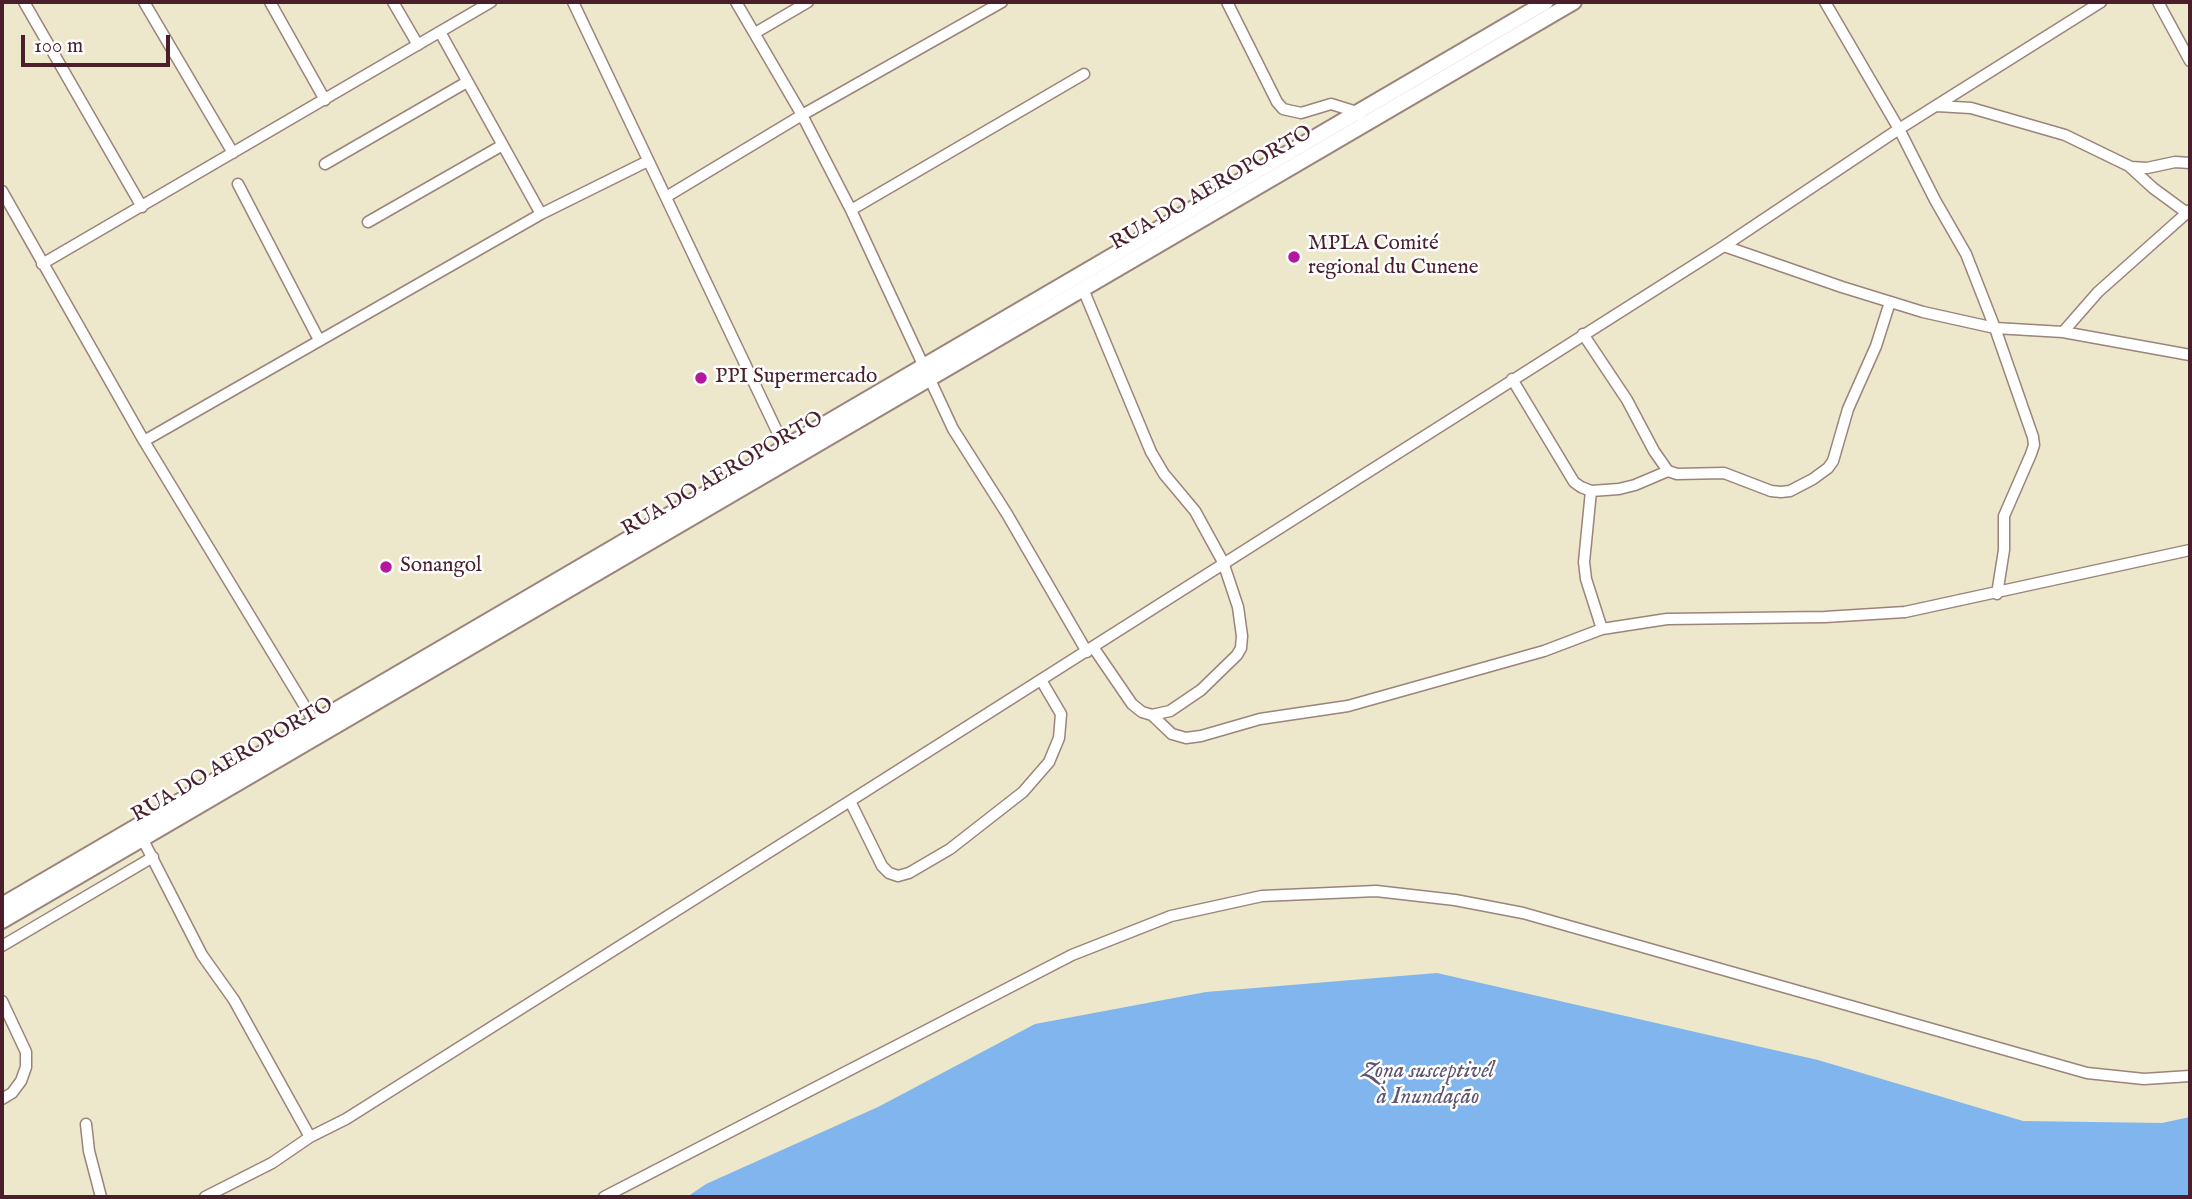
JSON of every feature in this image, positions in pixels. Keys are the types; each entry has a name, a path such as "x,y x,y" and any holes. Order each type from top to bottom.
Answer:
{"main road":[{"name":"RUA DO AEROPORTO","path":"2,921 785,448 1083,289 1546,2"},
{"name":"RUA DO AEROPORTO","path":"2,905 318,728 1361,118 1574,2"}],"street":[{"path":"24,2 142,207"},
{"path":"144,2 233,153"},
{"path":"270,2 325,100"},
{"path":"393,2 418,44"},
{"path":"42,264 491,2"},
{"path":"573,2 785,448"},
{"path":"736,2 802,115 851,210 960,442 1090,649 1132,704 1142,712 1152,715 1172,734 1186,738 1201,736 1260,719 1348,706 1544,651 1602,629 1667,619 1825,617 1905,612 2190,550"},
{"path":"755,33 808,2"},
{"path":"666,197 802,115 1002,2"},
{"path":"1227,2 1283,109 1301,113 1331,104 1361,118"},
{"path":"1825,2 1899,129 1966,254 2033,437 2034,445 2004,516 2004,550 1997,594"},
{"path":"205,1197 272,1163 310,1137 345,1119 850,801 1724,246 1899,129 2101,2"},
{"path":"2158,2 2190,61"},
{"path":"440,32 541,214"},
{"path":"851,210 1084,74"},
{"path":"325,164 467,82"},
{"path":"1936,106 1971,108 2065,135 2131,167 2153,188 2189,212 2098,292 2063,332"},
{"path":"368,222 501,146"},
{"path":"144,441 541,214 648,161"},
{"path":"2131,167 2147,169 2175,162 2190,163"},
{"path":"239,184 319,340"},
{"path":"2,191 144,441 318,728"},
{"path":"1724,246 1923,313 1995,328 2063,332 2190,355"},
{"path":"1083,289 1151,453 1164,474 1195,511 1223,562 1238,607 1241,648 1233,661 1201,690 1170,711 1152,715"},
{"path":"1583,334 1627,400 1654,451 1668,471 1677,474 1724,473 1771,491 1781,492 1790,491 1828,468 1833,461 1848,409 1876,346 1890,302"},
{"path":"1512,379 1574,482 1591,491 1635,485 1668,471"},
{"path":"1591,491 1585,571 1593,606 1602,629"},
{"path":"850,801 882,866 889,873 898,876 909,873 950,849 1023,792 1049,762 1059,738 1060,714 1041,680"},
{"path":"142,838 202,955 234,1000 310,1137"},
{"path":"2,946 152,857"},
{"path":"604,1197 1072,955 1171,916 1262,896 1376,891 1455,900 1523,913 2087,1073 2144,1079 2190,1076"},
{"path":"2,1001 26,1052 26,1060 21,1080 12,1093 2,1099"},
{"path":"86,1124 89,1150 101,1197"}],"water":[{"name":"Zona susceptivél à Inundação","path":"1437,973 1818,1060 2023,1121 2162,1123 2190,1117 2190,1197 687,1197 706,1184 878,1107 1035,1024 1206,992"}],"place":[{"name":"MPLA Comité regional du Cunene","path":"1294,257"},
{"name":"PPI Supermercado","path":"701,378"},
{"name":"Sonangol","path":"386,567"}]}
